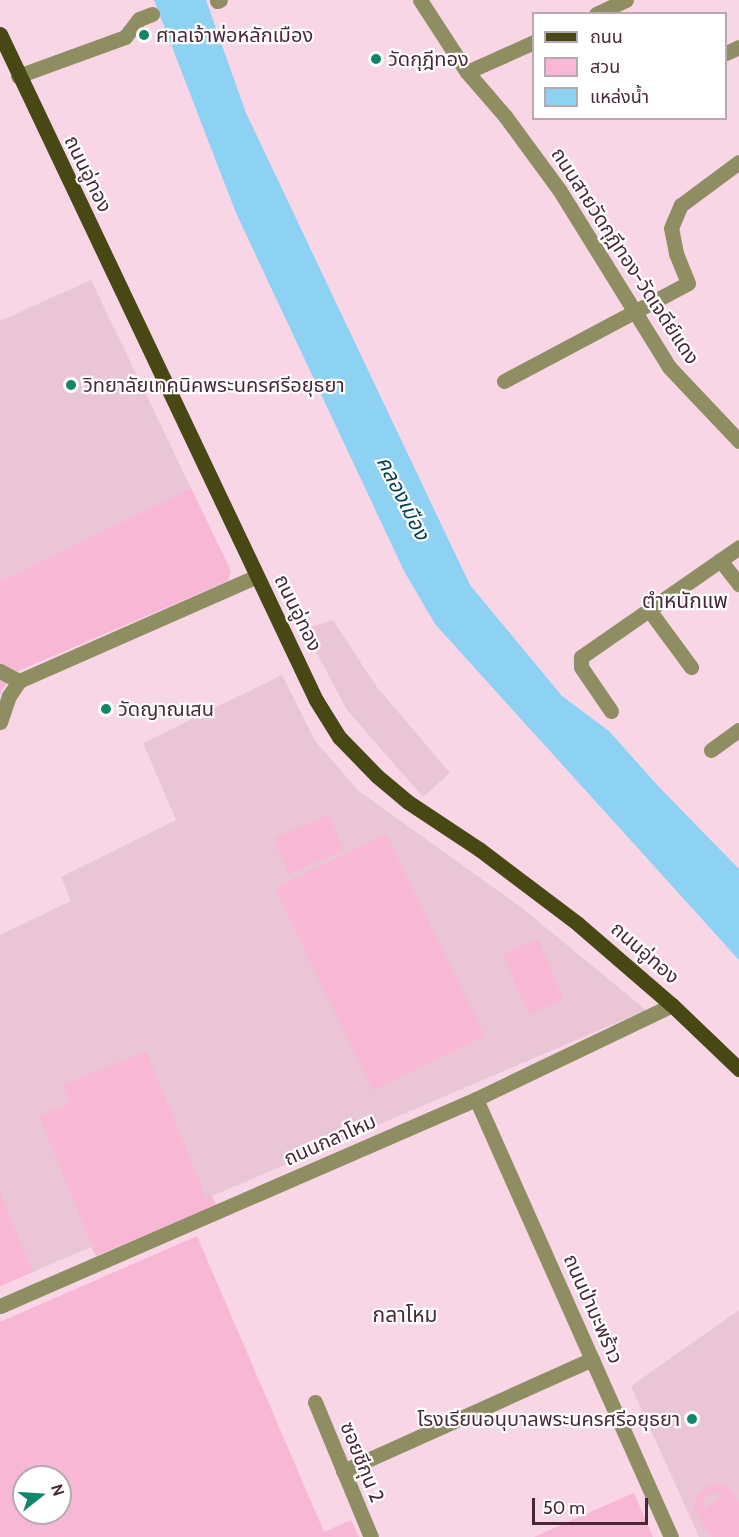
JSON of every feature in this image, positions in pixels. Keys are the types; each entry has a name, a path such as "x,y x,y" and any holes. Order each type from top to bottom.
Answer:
{"main road":[{"name":"ถนนอู่ทอง","path":"0,34 316,700 339,737 377,776 408,802 479,849 578,924 672,1005 739,1069"}],"street":[{"name":"ถนนสายวัดกุฎีทอง-วัดเจดีย์แดง","path":"420,0 467,72 505,116 560,191 632,311 669,367 739,441"},
{"path":"600,12 626,0"},
{"path":"18,76 125,37 139,19 152,14"},
{"path":"467,72 532,43"},
{"path":"504,381 688,282 676,253 671,228 681,205 739,162"},
{"path":"611,711 579,662 581,657 739,547"},
{"path":"720,560 739,584"},
{"path":"0,722 9,696 19,681 257,576"},
{"path":"649,610 691,667"},
{"path":"0,671 19,681"},
{"path":"711,750 739,730"},
{"name":"ถนนกลาโหม","path":"0,1306 476,1099 672,1005"},
{"name":"ถนนป่ามะพร้าว","path":"476,1099 671,1537"},
{"path":"344,1471 591,1359"},
{"name":"ซอยชีกุน 2","path":"315,1402 371,1537"}],"shaded area":[{"name":"วิทยาลัยเทคนิคพระนครศรีอยุธยา","path":"91,280 191,488 0,581 0,321"},
{"path":"333,620 376,686 450,773 423,797 347,710 304,629"},
{"path":"282,675 315,741 359,791 522,908 646,1010 212,1196 96,1256 91,1247 0,1286 0,935 71,901 61,877 176,820 143,743"},
{"name":"โรงเรียนอนุบาลพระนครศรีอยุธยา","path":"739,1310 739,1537 699,1537 631,1386"}],"green space":[{"path":"191,488 231,571 228,581 16,672 2,690 0,697 0,581"},
{"path":"329,815 344,850 289,873 274,838"},
{"path":"386,834 485,1036 373,1091 275,888"},
{"path":"538,939 564,1000 529,1015 503,954"},
{"path":"146,1051 206,1197 212,1196 216,1205 96,1256 39,1116 69,1104 63,1085"},
{"path":"0,1192 33,1272 0,1286"},
{"path":"197,1236 324,1532 351,1520 359,1537 0,1537 0,1322"},
{"path":"712,1484 725,1485 739,1501 739,1537 712,1537 694,1508 697,1494","holes":["719,1492 725,1495 703,1510 706,1495"]},
{"path":"634,1493 653,1537 534,1537 629,1495"}],"water":[{"name":"คลองเมือง","path":"154,0 206,0 246,113 470,585 562,696 609,731 659,787 739,869 739,960 435,624 404,571 236,213"}],"place":[{"name":"ศาลเจ้าพ่อหลักเมือง","path":"144,35"},
{"name":"วัดกุฎีทอง","path":"376,59"},
{"name":"วิทยาลัยเทคนิคพระนครศรีอยุธยา","path":"71,385"},
{"name":"วัดญาณเสน","path":"106,709"},
{"name":"โรงเรียนอนุบาลพระนครศรีอยุธยา","path":"692,1419"}],"district":[{"name":"ตำหนักแพ","path":"685,601"},
{"name":"กลาโหม","path":"405,1315"}]}
